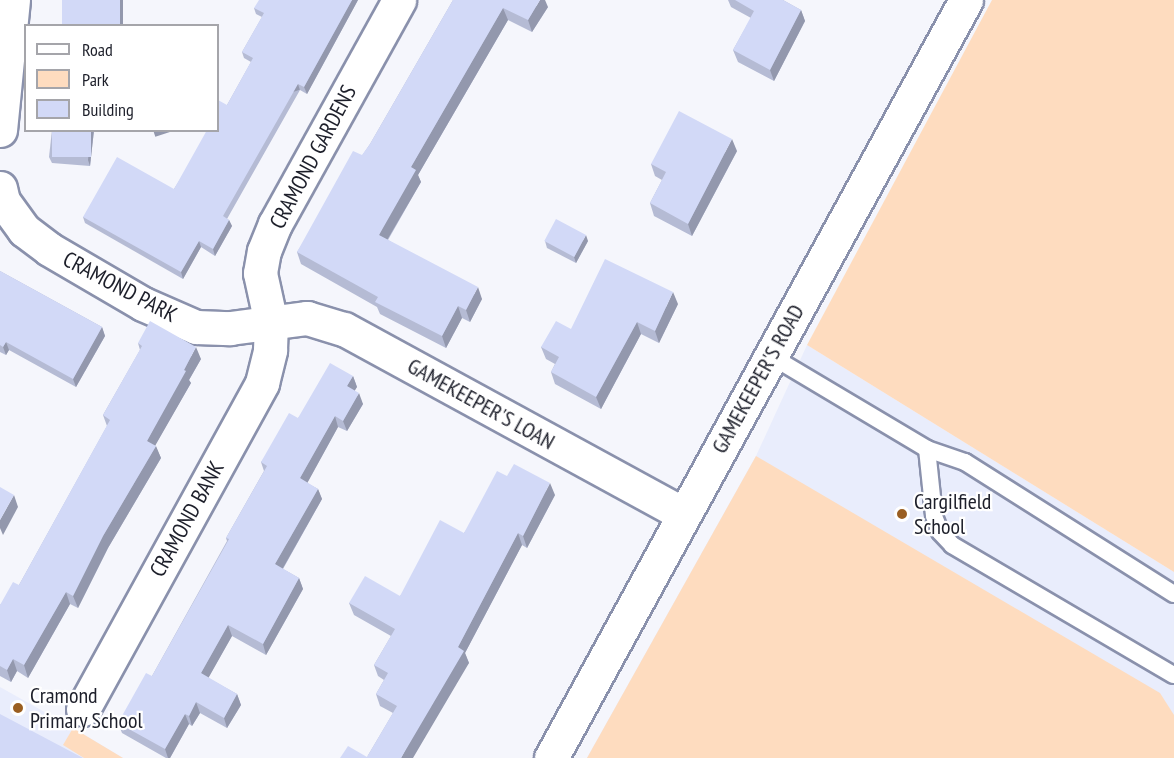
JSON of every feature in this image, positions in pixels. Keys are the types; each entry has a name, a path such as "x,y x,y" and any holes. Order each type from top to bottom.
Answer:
{"street":[{"path":"0,130 13,0"},
{"name":"CRAMOND GARDENS","path":"271,323 260,273 264,251 275,224 399,0"},
{"name":"GAMEKEEPER'S ROAD","path":"551,758 966,0"},
{"name":"CRAMOND PARK","path":"0,188 3,201 24,230 49,249 143,304 196,327 230,328 271,323"},
{"name":"GAMEKEEPER'S LOAN","path":"271,323 307,318 344,329 684,514"},
{"name":"CRAMOND BANK","path":"84,709 262,383 270,350 271,323"}],"lane":[{"path":"771,356 927,449 965,462 1174,594"},
{"path":"927,449 934,516 940,532 952,545 1174,675"}],"shaded area":[{"name":"Cargilfield School","path":"807,345 1174,572 1174,758 587,758 756,456"},
{"name":"Cramond Primary School","path":"0,687 73,728 123,758 0,758"}],"green space":[{"path":"992,0 1174,0 1174,572 807,345"},
{"name":"Cargilfield School","path":"756,456 1160,693 1174,715 1174,758 587,758"},
{"path":"73,728 123,758 84,758 63,745"}],"building":[{"path":"62,0 120,0 120,24 62,24"},
{"path":"259,0 352,0 304,87 298,84 223,216 229,220 213,249 199,241 181,272 83,217 117,157 174,189 206,132 219,132 219,101 227,105 253,58 242,52 264,13 254,8"},
{"path":"453,0 540,0 528,20 503,8 411,167 416,170 379,235 478,287 466,310 458,306 442,336 375,302 378,297 297,252 353,151 362,155 370,144"},
{"path":"735,0 783,0 801,10 770,70 733,50 754,11"},
{"path":"679,111 732,139 688,224 650,203 666,172 651,164"},
{"path":"52,132 91,132 91,157 52,157"},
{"path":"556,219 586,235 574,257 544,241"},
{"path":"605,259 673,292 655,331 637,322 596,397 551,372 559,357 541,347 556,321 571,329"},
{"path":"0,271 102,327 73,379 6,342 3,347 0,345"},
{"path":"150,321 196,347 184,370 186,371 147,441 156,446 103,536 73,596 66,592 24,665 13,659 7,670 0,666 0,605 13,582 19,585 110,420 103,415 142,346 138,343"},
{"path":"330,363 353,376 347,386 359,393 343,421 335,416 300,478 318,489 275,564 299,578 263,644 228,625 201,673 237,694 224,718 196,702 189,716 185,714 165,749 118,723 146,673 152,676 229,539 226,538 267,466 261,462 289,413 298,418"},
{"path":"514,464 550,483 523,536 518,533 458,647 464,651 401,758 340,758 348,746 367,757 397,706 376,694 388,673 374,665 395,629 349,603 365,576 400,596 440,520 464,533 497,471 507,476"},
{"path":"0,487 14,495 0,520"},
{"path":"0,714 83,758 0,758"}],"place":[{"name":"Cargilfield School","path":"902,514"},
{"name":"Cramond Primary School","path":"18,708"}]}
